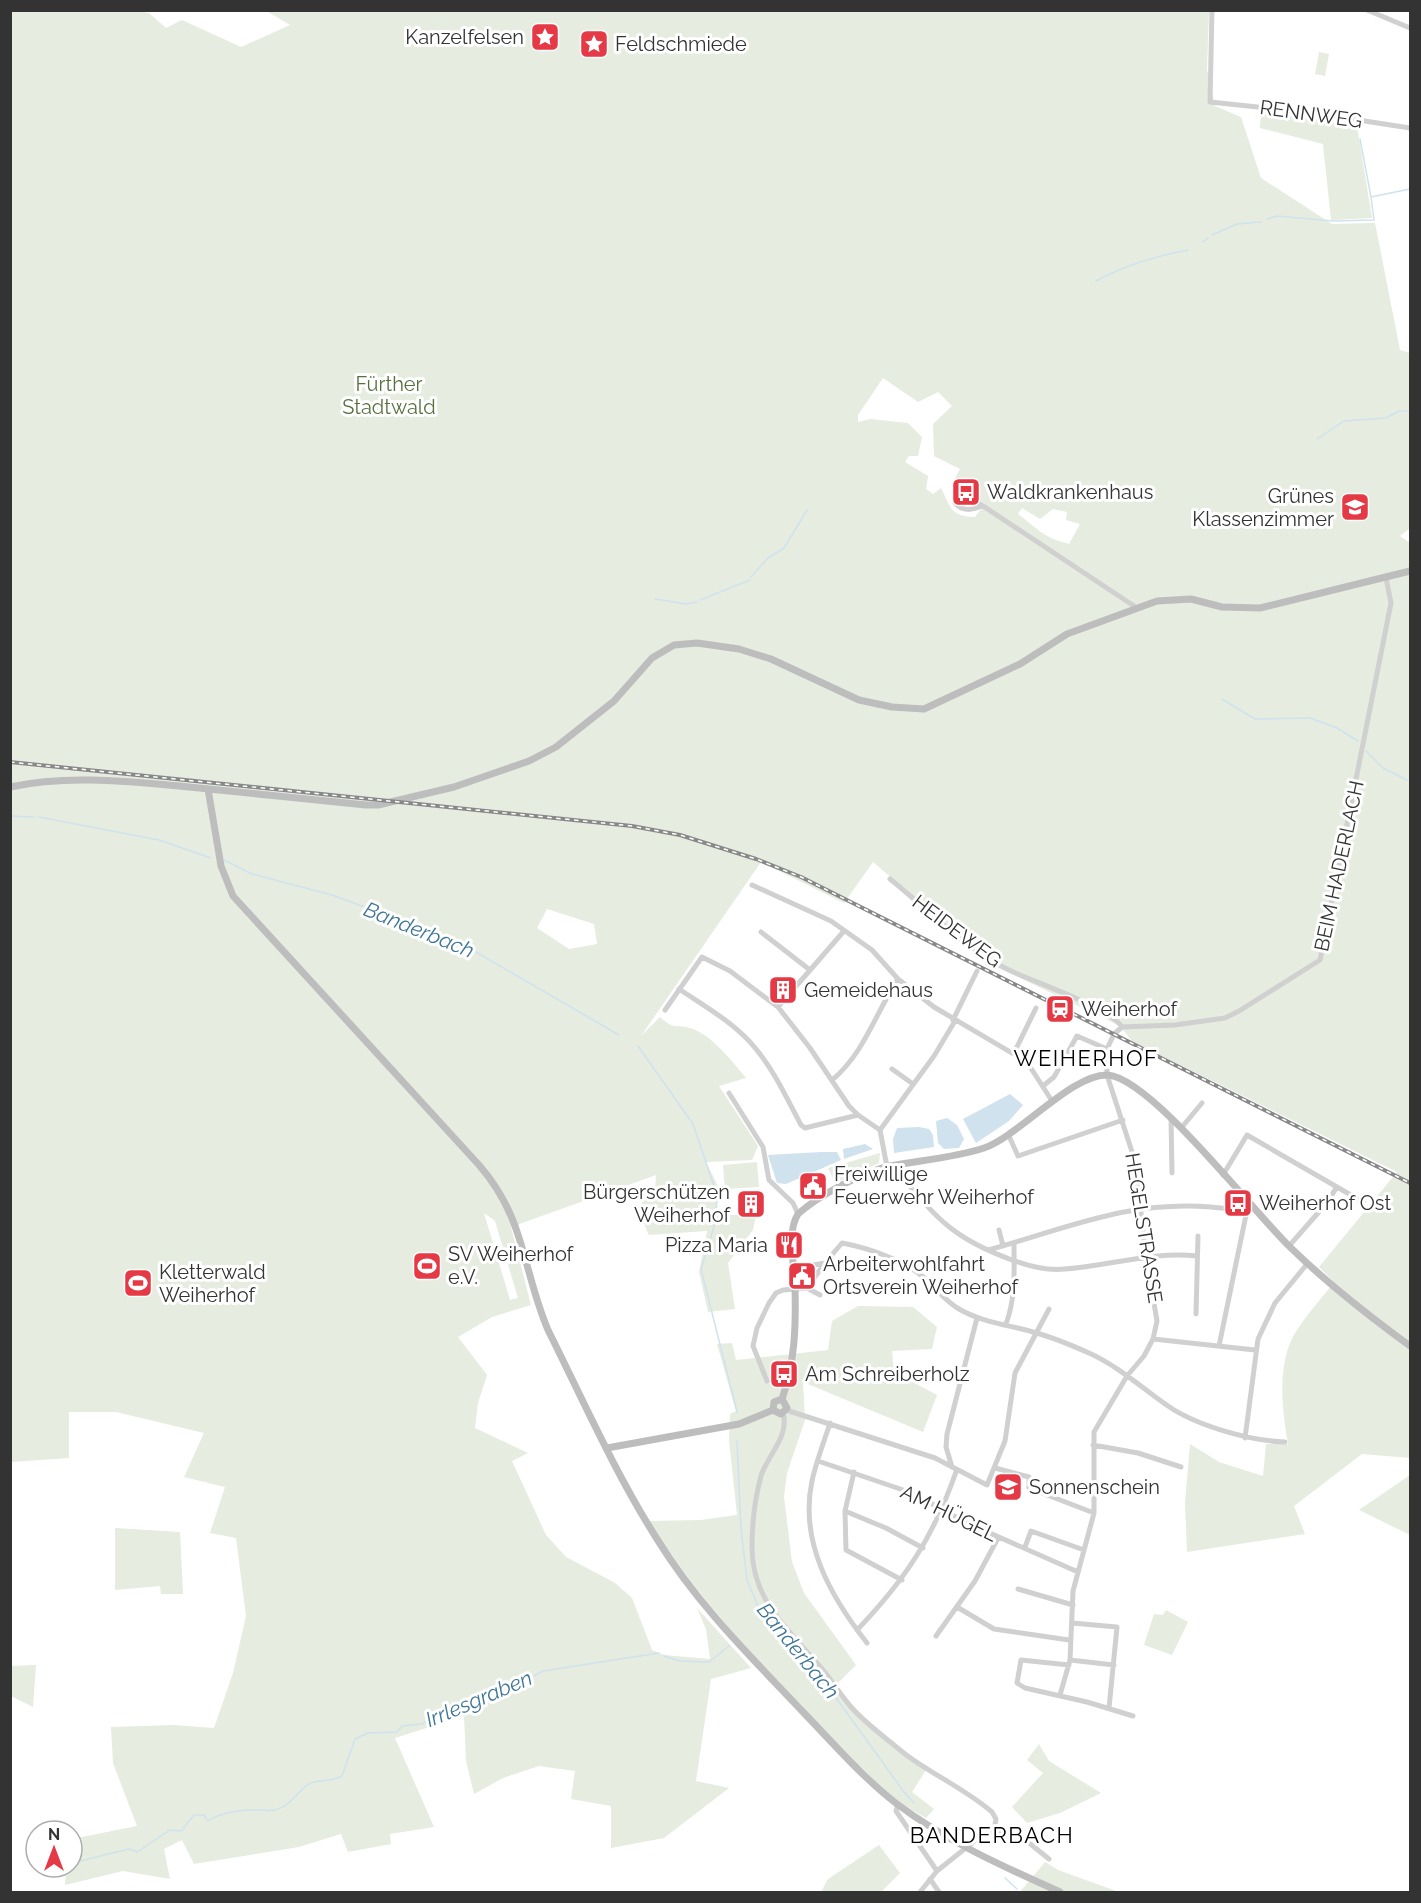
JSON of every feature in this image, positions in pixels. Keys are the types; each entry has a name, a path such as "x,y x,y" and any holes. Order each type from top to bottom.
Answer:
{"street":[{"name":"RENNWEG","path":"1212,10 1210,102 1410,128"},
{"path":"1367,10 1410,28"},
{"path":"982,506 966,510 959,508 955,503 956,494 959,490 1137,608"},
{"path":"10,787 56,780 90,781 273,794 366,806 399,801 454,787 530,761 556,747 614,701 662,650 686,643 739,649 771,659 873,704 924,709 1020,664 1067,634 1157,600 1175,598 1222,607 1260,608 1410,571"},
{"name":"BEIM HADERLACH","path":"1122,1027 1155,1028 1225,1018 1320,960 1391,603 1386,578"},
{"path":"208,789 221,866 233,896 479,1165 507,1204 520,1236 541,1315 607,1448 657,1539 702,1602 855,1766 898,1804 967,1848 1060,1893"},
{"name":"HEIDEWEG","path":"890,879 940,923 987,958 1080,1001 1116,1020 1122,1027"},
{"path":"752,885 823,917 872,950 898,979 954,1020 1031,1065 1052,1101"},
{"path":"778,1007 844,931"},
{"path":"761,932 810,970"},
{"path":"665,1010 702,957 738,976 778,1007 858,1115 880,1130 890,1166 938,1220 986,1251 1042,1270 1166,1255 1197,1256"},
{"path":"880,1130 934,1056 978,971"},
{"path":"832,1080 861,1046 898,979"},
{"path":"679,989 735,1028 755,1048 771,1070 801,1125 805,1128 858,1115"},
{"path":"1014,1053 1036,1008"},
{"path":"1107,1075 1107,1049 1118,1029 1122,1027"},
{"path":"1043,1086 1054,1077 1077,1036 1107,1049"},
{"path":"892,1069 913,1084"},
{"path":"798,1214 854,1181 890,1166 952,1157 989,1146 1009,1136 1052,1101 1087,1082 1107,1075 1121,1079 1136,1088 1182,1127 1254,1209 1307,1264 1375,1321 1410,1346"},
{"name":"HEGELSTRASSE","path":"1060,1695 1069,1663 1069,1640 1078,1572 1094,1513 1093,1445 1096,1425 1127,1376 1144,1356 1153,1339 1156,1310 1146,1257 1135,1161 1107,1075"},
{"path":"729,1093 763,1147 769,1180 793,1203 798,1214 793,1231 795,1266 793,1353 782,1399"},
{"path":"1182,1127 1202,1103"},
{"path":"1171,1118 1172,1173"},
{"path":"1009,1136 1018,1156 1123,1120"},
{"path":"1223,1174 1247,1134 1363,1202"},
{"path":"1289,1246 1325,1205 1337,1187"},
{"path":"986,1251 1115,1212 1141,1208 1201,1206 1240,1210 1245,1215"},
{"path":"1220,1346 1245,1215 1254,1209"},
{"path":"999,1230 1003,1246"},
{"path":"1196,1314 1198,1236"},
{"path":"807,1288 842,1243 894,1260 923,1277 941,1297 977,1318 1037,1332 1107,1362 1171,1408 1245,1438 1285,1442"},
{"path":"1006,1324 1012,1308 1014,1243"},
{"path":"795,1266 825,1263"},
{"path":"1245,1438 1255,1350 1275,1303 1307,1264"},
{"path":"808,1266 817,1274"},
{"path":"767,1381 753,1346 754,1338 776,1293 807,1288 820,1295"},
{"path":"607,1448 739,1424 773,1410 784,1411 884,1440 954,1468 987,1485 1005,1441 1011,1384 1021,1360 1049,1309"},
{"path":"857,1630 902,1580 923,1548 942,1510 954,1468 946,1447 947,1434 977,1318"},
{"path":"1153,1339 1255,1350"},
{"path":"773,1410 774,1402 782,1399"},
{"path":"782,1399 786,1404 783,1429 776,1450 761,1476 755,1513 753,1564 767,1605 777,1621 824,1672 851,1707 907,1755 992,1812 996,1819 994,1830"},
{"path":"830,1423 818,1461 809,1502 814,1546 830,1588 867,1643"},
{"path":"1093,1445 1138,1453 1181,1467"},
{"name":"AM HÜGEL","path":"818,1461 912,1494 998,1538 1025,1547 1078,1572"},
{"path":"995,1468 1029,1477 1029,1488 1094,1513"},
{"path":"854,1472 845,1511 845,1545 848,1553 902,1580"},
{"path":"845,1511 886,1528 923,1548"},
{"path":"1025,1547 1031,1531 1084,1550"},
{"path":"936,1636 988,1560 998,1538"},
{"path":"1018,1590 1073,1605"},
{"path":"957,1607 994,1629 1069,1640"},
{"path":"1072,1623 1117,1627 1109,1708"},
{"path":"1114,1665 1027,1658 1018,1663 1017,1683 1021,1687 1060,1695 1133,1716"},
{"path":"898,1804 896,1811 937,1871"},
{"path":"920,1893 937,1871 987,1831 1018,1834 1050,1859"},
{"path":"930,1879 939,1893"}],"green space":[{"name":"Fürther Stadtwald","path":"265,10 1209,11 1207,69 1215,106 1241,117 1261,178 1332,224 1375,223 1400,350 1410,353 1410,528 1400,536 1410,543 1410,1458 1362,1454 1294,1506 1305,1534 1187,1552 1185,1503 1190,1444 1219,1462 1263,1476 1266,1444 1288,1444 1284,1416 1283,1371 1290,1342 1334,1282 1319,1267 1397,1172 1132,1041 1120,1026 995,966 873,862 844,903 761,862 641,1036 660,1017 672,1025 698,1031 714,1042 746,1078 719,1086 758,1146 752,1160 706,1162 720,1190 715,1214 756,1216 753,1230 728,1263 735,1309 708,1312 699,1272 707,1231 649,1235 643,1220 642,1204 644,1194 655,1191 656,1175 511,1227 531,1305 492,1317 458,1337 487,1375 478,1403 475,1428 528,1453 512,1461 546,1535 566,1557 615,1583 632,1598 652,1650 664,1655 710,1659 706,1629 697,1608 751,1668 711,1679 696,1781 729,1788 664,1838 611,1848 611,1806 571,1799 575,1771 539,1766 503,1778 474,1794 466,1761 464,1716 395,1738 434,1827 390,1834 391,1844 348,1852 341,1834 299,1847 194,1864 182,1840 164,1849 170,1879 123,1871 65,1885 65,1879 84,1879 84,1837 137,1826 113,1763 111,1727 173,1725 214,1728 233,1673 246,1616 236,1538 210,1533 225,1487 184,1477 204,1433 116,1412 69,1412 69,1458 11,1462 11,11 137,11 149,13 166,28 182,20 241,47 290,25","holes":["883,378 918,402 938,392 952,406 933,424 934,456 960,469 953,482 985,504 975,517 961,515 952,510 941,488 933,494 926,489 928,476 905,462 909,456 918,456 922,437 908,423 870,419 858,422 858,415","1022,508 1040,519 1053,509 1067,512 1066,520 1080,524 1069,544 1060,542 1036,529 1018,514","547,909 594,924 597,944 569,949 537,928","484,1213 495,1221 518,1298 510,1300"]},
{"path":"1319,52 1329,54 1325,76 1315,74"},
{"path":"1261,111 1357,126 1372,218 1331,220 1323,144 1260,128"},
{"path":"880,1153 879,1163 835,1183 828,1168"},
{"path":"757,1162 759,1187 725,1189 723,1165"},
{"path":"858,1306 913,1307 937,1327 932,1349 892,1351 894,1372 937,1395 923,1432 803,1382 805,1420 787,1473 784,1497 792,1562 804,1593 856,1665 836,1685 864,1718 926,1770 912,1792 934,1809 926,1818 893,1797 864,1771 766,1669 704,1598 649,1521 701,1520 737,1515 729,1440 730,1414 736,1411 717,1344 732,1343 736,1360 828,1350 832,1321"},
{"path":"1410,1475 1410,1535 1359,1510"},
{"path":"115,1528 180,1532 183,1594 161,1594 160,1586 115,1590"},
{"path":"1166,1610 1188,1622 1172,1655 1144,1645 1154,1614 1163,1615"},
{"path":"36,1665 33,1707 11,1696 11,1666"},
{"path":"1039,1744 1049,1761 1101,1793 1060,1813 1027,1823 1012,1807 1043,1773 1027,1760"},
{"path":"879,1845 900,1873 881,1892 821,1892 828,1879"},
{"path":"1045,1862 1058,1870 1119,1892 1020,1892"}],"water":[{"path":"1010,1094 1023,1105 1009,1121 976,1143 963,1119"},
{"path":"947,1118 957,1125 964,1139 959,1148 944,1149 938,1143 936,1121"},
{"path":"897,1128 929,1129 933,1135 934,1147 894,1153 893,1139"},
{"path":"865,1144 873,1149 844,1159 843,1149"},
{"path":"837,1152 841,1160 786,1184 777,1183 768,1155"}],"waterway":[{"path":"1360,139 1371,197"},
{"path":"1267,219 1277,216 1333,221 1374,220 1371,197 1410,189"},
{"path":"1212,235 1237,224 1261,222"},
{"path":"1203,242 1208,238"},
{"path":"1096,281 1141,262 1188,250"},
{"path":"1317,439 1344,421 1386,418 1399,411 1410,411"},
{"path":"751,577 768,558 784,548 807,510"},
{"path":"700,600 750,580"},
{"path":"655,599 686,604 697,602"},
{"path":"1222,699 1255,719 1310,718 1337,728 1358,741"},
{"path":"1366,751 1383,768 1407,780"},
{"name":"Banderbach","path":"10,816 34,817"},
{"name":"Banderbach","path":"39,817 159,840 211,858"},
{"name":"Banderbach","path":"224,860 252,874 332,895 457,941 619,1035"},
{"name":"Banderbach","path":"638,1046 693,1124 717,1195 716,1220 701,1269 737,1412"},
{"name":"Banderbach","path":"737,1441 741,1529 747,1580 760,1611 831,1691 914,1803"},
{"name":"Irrlesgraben","path":"664,1656 680,1661 709,1662 729,1646"},
{"name":"Irrlesgraben","path":"84,1860 129,1849 137,1852 170,1830 181,1831 194,1815 204,1815 208,1821 233,1812 280,1808 289,1803 307,1785 342,1776 355,1739 368,1733 397,1732 402,1726 421,1724 436,1716 467,1706 477,1695 489,1690 509,1690 543,1671 659,1653"},
{"name":"Banderbach","path":"1005,1878 1017,1889"}],"railway":[{"path":"10,762 632,826 680,835 756,859 801,877 1410,1183"}],"place":[{"name":"Kanzelfelsen","path":"545,37"},
{"name":"Feldschmiede","path":"594,44"},
{"name":"Waldkrankenhaus","path":"966,492"},
{"name":"Grünes Klassenzimmer","path":"1355,507"},
{"name":"Gemeidehaus","path":"783,990"},
{"name":"Weiherhof","path":"1060,1009"},
{"name":"Freiwillige Feuerwehr Weiherhof","path":"813,1186"},
{"name":"Weiherhof Ost","path":"1238,1203"},
{"name":"Bürgerschützen Weiherhof","path":"751,1204"},
{"name":"Pizza Maria","path":"789,1245"},
{"name":"SV Weiherhof e.V.","path":"427,1266"},
{"name":"Arbeiterwohlfahrt Ortsverein Weiherhof","path":"802,1276"},
{"name":"Kletterwald Weiherhof","path":"138,1283"},
{"name":"Am Schreiberholz","path":"784,1374"},
{"name":"Sonnenschein","path":"1008,1487"}],"district":[{"name":"WEIHERHOF","path":"1086,1058"},
{"name":"BANDERBACH","path":"992,1835"}]}
